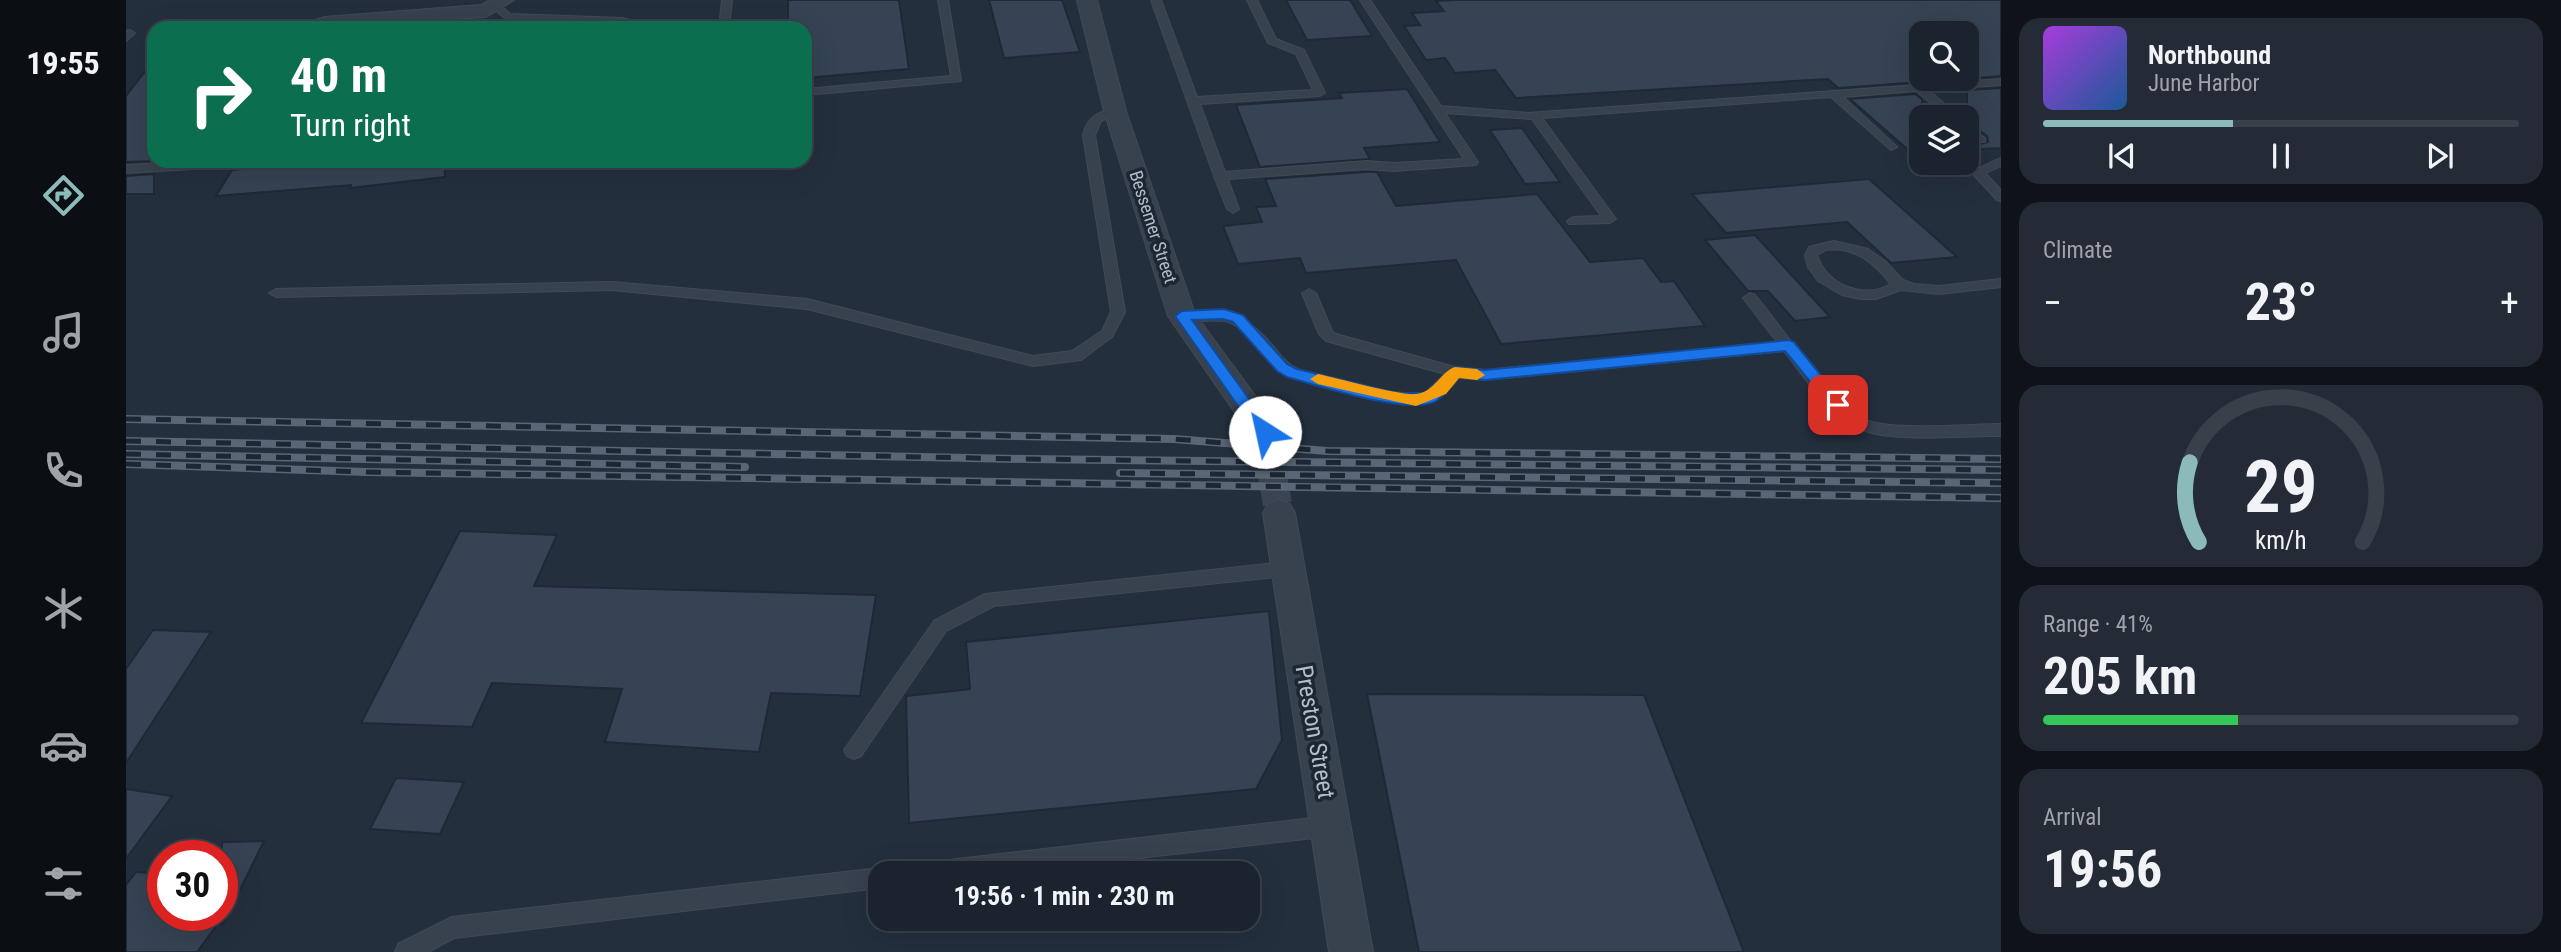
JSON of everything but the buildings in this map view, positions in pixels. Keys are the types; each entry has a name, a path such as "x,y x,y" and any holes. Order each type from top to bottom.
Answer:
{"street":[{"name":"Bessemer Street","path":"1087,0 1115,111 1182,316 1265,432"},
{"path":"372,21 486,10 500,3"},
{"name":"Preston Street","path":"1279,513 1352,952"}],"lane":[{"path":"725,21 727,0"},
{"path":"812,91 957,79 943,0"},
{"path":"1156,0 1233,209"},
{"path":"1192,101 1320,93 1300,51 1272,40 1252,0"},
{"path":"1220,176 1366,165 1394,167 1472,162 1365,0"},
{"path":"500,3 507,17 623,21"},
{"path":"449,21 459,13"},
{"path":"1979,84 2001,82"},
{"path":"1437,109 1535,116 1909,89"},
{"path":"1923,91 1940,105"},
{"path":"1834,94 1891,148"},
{"path":"276,293 612,285 807,304 1033,361 1076,356 1107,334 1118,312 1089,135 1091,125 1100,115 1115,111"},
{"path":"1535,116 1610,219 1573,221"},
{"path":"2001,162 1978,172 2001,197"},
{"path":"126,169 147,168"},
{"path":"1899,285 1886,269 1859,249 1828,246 1814,250 1811,255 1824,278 1846,291 1880,293 1899,285 1925,289 2001,283"},
{"path":"1309,293 1326,334 1331,338 1455,372 1485,375 1789,345"},
{"path":"1750,298 1838,405 1860,424 1882,428 2001,430"},
{"path":"1182,316 1224,314 1238,319 1282,367 1293,373 1396,398 1416,400 1430,397 1455,372"},
{"path":"854,750 940,626 991,599 1287,569"},
{"path":"1027,861 1331,826"},
{"path":"406,952 452,928 868,879"}],"tunnel":[{"path":"1265,432 1279,513"}],"railway":[{"path":"126,419 1174,439 1327,451 2001,459"},
{"path":"126,441 1024,459 2001,470"},
{"path":"126,454 745,467"},
{"path":"126,464 366,472 2001,498"},
{"path":"1120,473 2001,483"}],"slow traffic":[{"path":"1318,379 1396,398 1416,400 1430,397 1440,390 1455,372 1477,375"}],"route":[{"path":"1265,432 1182,316 1224,314 1238,319 1253,332 1282,367 1293,373 1396,398 1416,400 1430,397 1440,390 1455,372 1485,375 1789,345 1838,405"}]}
